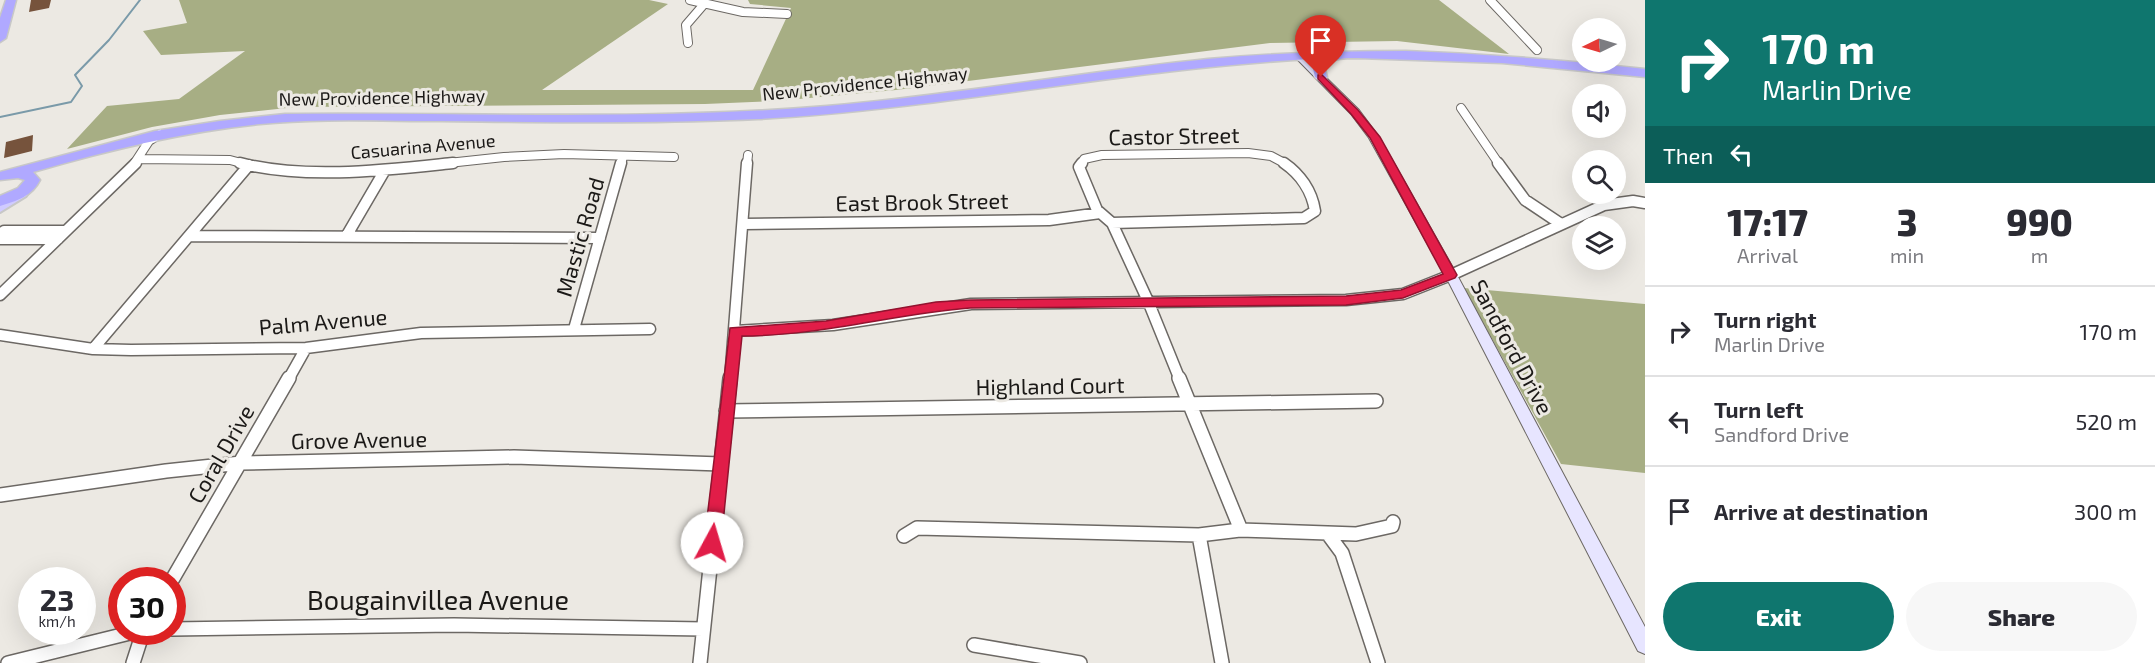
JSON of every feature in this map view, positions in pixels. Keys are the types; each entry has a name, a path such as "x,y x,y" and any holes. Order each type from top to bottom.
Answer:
{"highway":[{"path":"0,38 11,0"},
{"path":"1321,77 1317,65 1322,60 1341,55"},
{"name":"New Providence Highway","path":"6,174 90,152 215,124 285,118 687,116 815,111 1218,63 1299,56 1502,58 1645,73"},
{"name":"New Providence Highway","path":"32,177 46,168 90,152"},
{"path":"0,201 21,193 30,186 32,177 24,174 6,174"}],"main road":[{"path":"0,208 21,193"}],"street":[{"path":"690,0 744,12 787,15"},
{"path":"1490,0 1537,50"},
{"path":"687,43 687,21 705,3"},
{"name":"Sandford Drive","path":"1299,56 1355,112 1374,137 1451,275 1645,645"},
{"path":"1461,108 1525,200 1561,224"},
{"path":"0,295 35,264 58,238 139,159 149,138"},
{"name":"Casuarina Avenue","path":"139,159 230,160 249,165 307,171 385,171 504,157 564,154 674,157"},
{"name":"Castor Street","path":"1112,223 1304,218 1315,211 1311,195 1293,170 1284,162 1269,156 1239,154 1102,155 1084,159 1078,167 1090,198 1100,213 1112,223 1148,301 1241,530"},
{"path":"700,663 735,331 748,155"},
{"name":"Mastic Road","path":"574,329 623,157"},
{"path":"93,349 249,165"},
{"path":"347,235 385,171"},
{"path":"735,331 769,331 826,326 936,307 970,304 1365,299 1403,294 1451,275 1604,205 1633,201 1645,202"},
{"name":"East Brook Street","path":"744,224 1049,220 1100,213"},
{"path":"0,234 4,231 66,231"},
{"path":"191,236 600,238"},
{"path":"0,239 58,238"},
{"name":"Palm Avenue","path":"0,335 93,349 306,348 421,333 650,329"},
{"name":"Coral Drive","path":"180,567 306,348"},
{"name":"Highland Court","path":"726,411 1376,401"},
{"name":"Grove Avenue","path":"0,495 166,471 241,463 515,457 721,464"},
{"path":"904,536 917,528 1199,535 1241,530 1328,534 1382,530 1392,526 1393,522"},
{"path":"1328,534 1342,553 1378,663"},
{"path":"1199,535 1221,663"},
{"name":"Bougainvillea Avenue","path":"186,629 454,625 703,629"},
{"path":"8,663 108,639"},
{"path":"133,663 139,645"},
{"path":"974,645 1080,663"}],"green space":[{"path":"179,0 649,0 668,4 542,90 753,90 791,8 750,4 748,0 1439,0 1509,54 1397,41 1270,43 896,90 777,101 705,104 296,107 220,115 152,127 67,149 107,106 179,99 245,51 161,55 143,31 187,23"},
{"path":"1464,288 1645,304 1645,473 1561,464"}],"building":[{"path":"31,0 51,0 49,8 29,12"},
{"path":"33,135 32,151 4,158 6,142"}],"waterway":[{"path":"0,117 71,102 82,86 75,75 109,40 140,0"}],"route":[{"path":"712,543 735,331 769,331 826,326 936,307 970,304 1375,298 1403,294 1451,275 1366,124 1321,77"}]}
